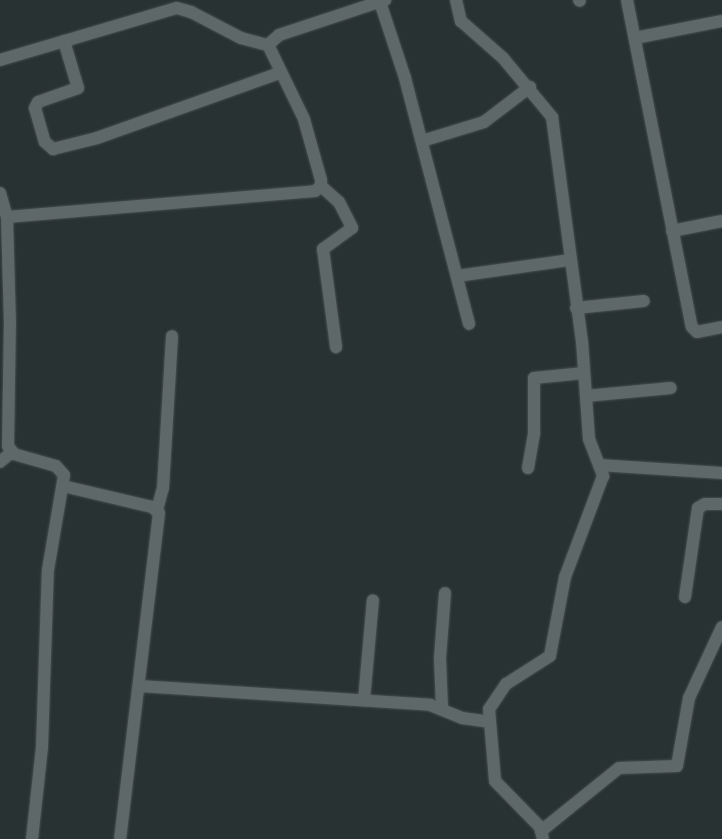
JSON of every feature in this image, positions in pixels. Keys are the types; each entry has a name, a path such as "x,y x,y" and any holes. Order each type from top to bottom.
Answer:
{"street":[{"path":"456,0 461,21 530,87 554,124 569,260 584,373 589,438 599,465 602,482 565,577 550,656 506,684 491,704 489,722 495,781 542,835 619,768 677,766 689,698 722,627"},
{"path":"627,0 672,231 694,331 722,327"},
{"path":"268,45 279,35 383,1 422,141 469,324"},
{"path":"0,60 183,8 241,38 268,45"},
{"path":"635,38 722,21"},
{"path":"64,41 78,88 38,102 35,108 45,142 53,149 97,138 280,73"},
{"path":"268,45 280,73 304,119 321,186 340,202 352,228 323,249 336,347"},
{"path":"422,141 484,122 530,87"},
{"path":"7,217 306,193 321,186"},
{"path":"0,193 7,217 5,325 6,438 12,452 62,470 63,486 48,570 42,747 32,839"},
{"path":"672,231 722,221"},
{"path":"457,276 569,260"},
{"path":"576,308 644,301"},
{"path":"120,839 139,686 157,510 163,488 172,336"},
{"path":"528,468 534,433 534,378 584,373"},
{"path":"586,396 671,388"},
{"path":"0,462 12,452"},
{"path":"599,465 722,473"},
{"path":"63,486 157,510"},
{"path":"686,597 698,508 705,504 722,504"},
{"path":"442,708 440,658 445,593"},
{"path":"364,700 373,600"},
{"path":"139,686 364,700 442,708 462,718 489,722"}]}
